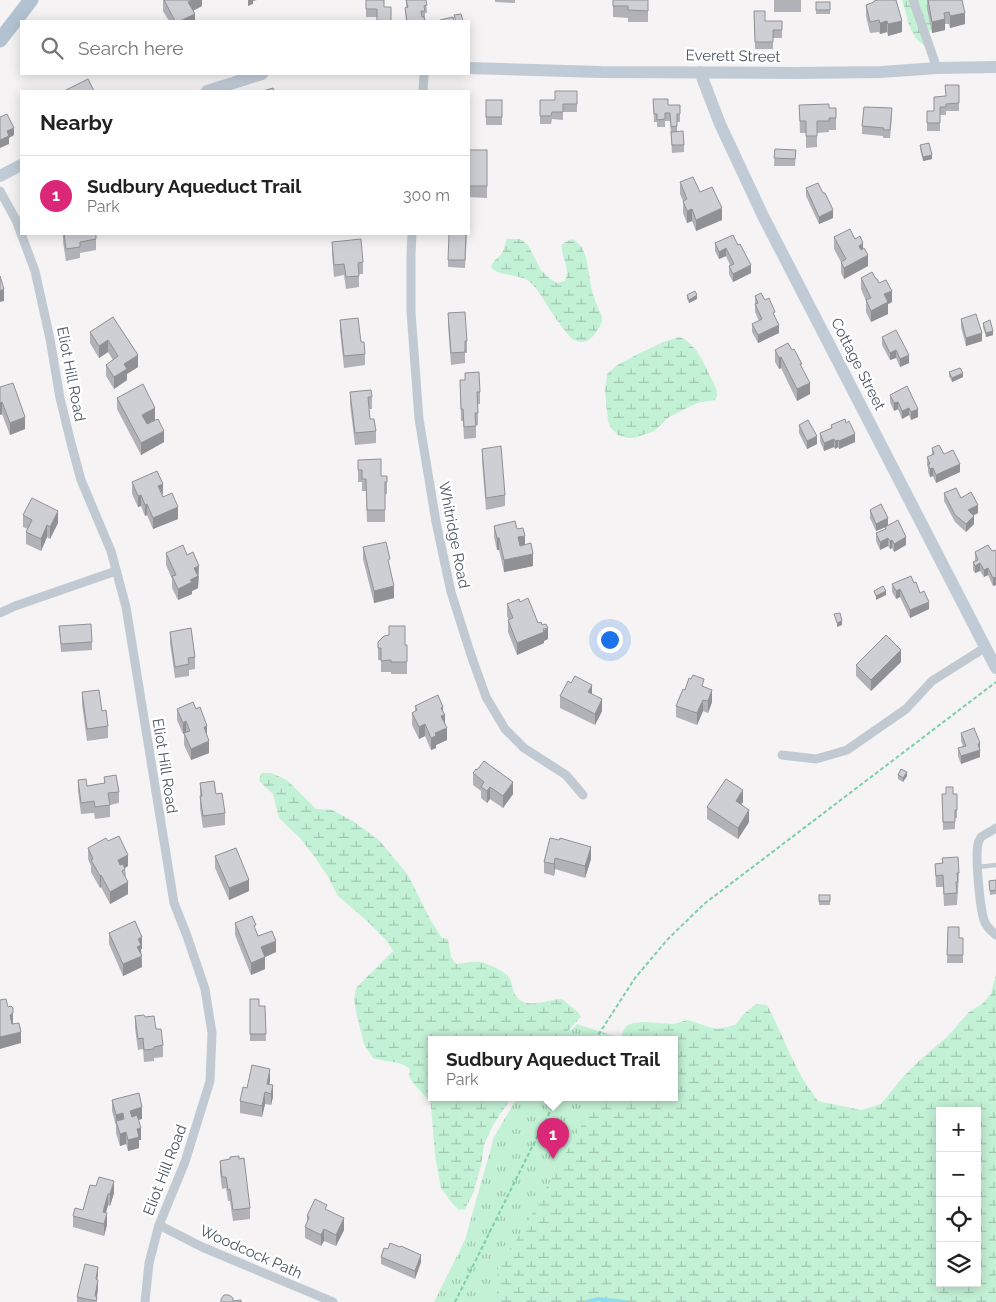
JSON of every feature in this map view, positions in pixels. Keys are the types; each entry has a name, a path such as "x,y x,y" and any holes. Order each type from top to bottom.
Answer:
{"main road":[{"path":"0,40 32,0"}],"street":[{"path":"913,0 937,68"},
{"name":"Everett Street","path":"470,68 730,73 881,72 937,68 996,67"},
{"name":"Cottage Street","path":"700,72 720,124 764,216 996,668"},
{"path":"210,90 259,75"},
{"path":"423,90 424,75"},
{"path":"0,176 20,166"},
{"name":"Eliot Hill Road","path":"0,191 20,231"},
{"name":"Eliot Hill Road","path":"22,235 35,271 44,306 60,398 81,480 111,551 126,607 174,903 205,989 212,1033 210,1081 185,1162 159,1225 149,1263 145,1302"},
{"name":"Whitridge Road","path":"412,235 411,312 419,419 436,522 451,592 486,697 505,729 524,748 566,774 583,795"},
{"path":"0,613 116,571"},
{"path":"782,755 816,759 847,750 906,709 932,681 986,647"},
{"path":"996,828 981,837 978,845 980,900 984,920 996,935"},
{"name":"Woodcock Path","path":"159,1225 202,1247 333,1302"}],"lane":[{"path":"978,867 996,865"}],"path":[{"path":"597,1036 635,978 667,940 704,904 996,682"},
{"path":"455,1302 556,1101"}],"green space":[{"path":"902,0 945,0 928,35 925,46 919,42 912,31"},
{"path":"507,239 524,241 541,270 557,283 565,281 567,276 562,244 572,239 577,242 584,253 593,294 602,317 600,326 590,339 580,342 571,338 530,282 520,277 499,273 491,267 504,250"},
{"path":"679,337 695,349 702,360 716,389 717,396 715,400 697,403 669,417 654,431 634,438 618,435 611,428 608,421 605,391 607,374 619,364 640,353"},
{"path":"261,773 271,773 287,780 316,809 332,810 353,821 379,840 408,875 430,919 442,938 448,939 451,957 456,964 477,962 491,966 508,976 515,995 522,1001 536,1003 562,999 578,1012 581,1017 563,1036 428,1036 428,1100 413,1083 409,1076 410,1069 407,1066 373,1058 364,1044 357,1016 354,1000 356,988 393,951 387,941 366,920 338,896 327,875 301,839 279,818 273,794 259,781"},
{"path":"996,974 996,1302 497,1302 498,1267 521,1233 595,1101 678,1101 678,1036 621,1036 626,1026 643,1022 674,1024 688,1020 718,1029 735,1025 756,1004 767,1005 799,1072 818,1101 861,1110 881,1104 903,1077 948,1036 969,1012 982,1004 991,994"},
{"path":"577,1024 614,1036 552,1036 558,1027 572,1030"},
{"path":"429,1101 509,1101 493,1125 484,1145 474,1191 465,1209 459,1210 441,1188 435,1156 431,1105"},
{"path":"515,1101 629,1101 525,1302 434,1302 465,1240 494,1137"}],"building":[{"path":"164,0 192,0 188,2 195,14 182,20 174,20"},
{"path":"366,0 384,0 384,7 391,7 391,20 377,20 377,9 366,9"},
{"path":"406,0 426,0 425,11 421,11 425,20 407,20 405,8 408,7"},
{"path":"613,0 648,0 648,11 628,10 628,6 613,6"},
{"path":"878,0 896,0 902,21 888,24 887,21 880,23 879,20 870,22 866,5"},
{"path":"928,0 962,0 965,13 950,16 949,12 944,13 945,19 932,22"},
{"path":"816,2 830,2 830,10 816,10"},
{"path":"754,11 765,11 765,21 782,21 782,30 773,30 773,42 755,42"},
{"path":"461,14 463,20 456,20 454,15"},
{"path":"453,17 454,20 440,20"},
{"path":"88,79 94,90 66,90"},
{"path":"945,85 959,85 959,103 946,104 946,107 940,107 940,123 927,123 927,111 934,111 934,97 946,96"},
{"path":"555,91 577,91 577,104 563,104 563,112 552,112 551,116 540,116 540,100 555,100"},
{"path":"653,99 668,99 668,105 680,105 680,114 677,114 677,126 671,127 670,113 665,113 665,119 657,120 657,114 654,114"},
{"path":"486,100 502,100 502,117 486,117"},
{"path":"829,104 829,108 836,108 836,118 829,118 829,121 817,121 817,136 806,136 806,121 800,121 799,105"},
{"path":"864,107 892,108 890,130 862,126"},
{"path":"7,114 14,128 7,131 9,136 0,140 0,117"},
{"path":"683,131 684,145 672,145 671,132"},
{"path":"929,143 932,155 923,157 920,145"},
{"path":"775,149 796,150 795,159 774,158"},
{"path":"470,150 487,150 487,186 470,186"},
{"path":"693,177 700,192 712,187 722,208 696,220 692,209 687,211 683,201 687,199 680,182"},
{"path":"818,183 833,210 819,217 806,188"},
{"path":"850,229 855,239 860,236 863,243 859,246 861,250 864,248 868,255 844,268 841,262 846,259 834,237"},
{"path":"64,235 96,235 96,239 80,242 80,247 66,249"},
{"path":"449,235 466,235 465,260 448,260"},
{"path":"733,235 751,265 733,274 729,266 734,264 726,248 719,252 715,243"},
{"path":"361,239 363,262 358,263 359,276 346,277 344,264 334,265 332,242"},
{"path":"872,272 879,283 886,280 892,291 884,294 888,302 871,311 866,300 871,298 861,278"},
{"path":"0,276 4,289 0,291"},
{"path":"695,291 697,295 689,300 687,295"},
{"path":"761,293 765,300 769,298 779,325 758,335 752,324 762,319 755,304 758,303 755,296"},
{"path":"465,312 467,341 465,341 465,352 451,353 448,313"},
{"path":"976,314 982,333 966,338 961,319"},
{"path":"113,317 138,355 124,364 127,369 114,377 106,365 118,356 108,340 99,346 90,332"},
{"path":"358,318 361,342 364,342 365,354 344,356 340,320"},
{"path":"990,320 993,331 986,333 983,323"},
{"path":"896,330 909,355 900,359 896,350 890,353 882,337"},
{"path":"788,343 792,350 794,349 810,383 797,389 781,357 779,358 775,350"},
{"path":"960,368 963,373 952,378 949,372"},
{"path":"479,372 480,392 477,392 478,413 475,413 476,426 464,427 460,380 465,380 465,373"},
{"path":"13,383 25,417 10,423 2,402 0,403 0,387"},
{"path":"143,384 155,408 142,415 147,424 158,419 164,431 141,443 117,398"},
{"path":"907,386 918,409 911,412 909,408 902,411 898,402 894,403 890,395"},
{"path":"371,390 372,397 368,397 370,419 374,419 376,431 355,433 350,392"},
{"path":"845,419 846,423 849,421 855,434 839,441 834,439 824,443 820,433 832,428 831,425"},
{"path":"808,420 817,436 807,441 799,425"},
{"path":"939,445 944,454 953,450 960,464 936,475 933,468 930,469 927,457 934,454 932,448"},
{"path":"501,446 505,495 486,498 482,449"},
{"path":"381,459 381,476 387,476 387,482 385,482 385,510 367,510 366,479 362,479 362,470 358,470 358,460"},
{"path":"157,471 163,484 158,486 163,497 172,493 178,507 153,518 141,495 138,496 132,482"},
{"path":"956,488 961,498 971,492 978,505 968,510 974,516 966,524 955,515 944,493"},
{"path":"32,498 58,511 50,527 47,525 41,539 26,532 32,520 23,515"},
{"path":"881,504 888,518 876,524 870,510"},
{"path":"898,520 906,537 894,544 888,538 880,542 876,533 886,529 885,527"},
{"path":"515,521 517,529 523,528 525,536 518,537 520,546 531,543 533,554 504,560 494,526"},
{"path":"386,542 394,586 374,591 363,547"},
{"path":"183,545 187,555 193,552 199,566 194,568 198,576 190,580 192,582 178,589 172,576 176,575 166,553"},
{"path":"988,545 992,551 995,550 996,552 996,577 993,578 988,568 984,570 980,563 975,566 973,562 978,560 975,552"},
{"path":"911,576 914,583 916,582 920,593 924,591 929,602 910,610 900,589 896,591 892,584"},
{"path":"883,586 886,591 876,596 874,591"},
{"path":"528,598 538,623 546,624 548,628 543,629 544,632 517,643 508,620 513,618 507,604 519,599 520,602"},
{"path":"840,613 842,621 837,623 834,614"},
{"path":"91,624 92,642 61,644 59,626"},
{"path":"389,626 405,626 407,662 381,661 381,648 378,648 378,642 384,636 389,635"},
{"path":"191,628 195,657 188,658 189,664 175,667 170,632"},
{"path":"886,635 901,650 871,680 856,665"},
{"path":"693,675 704,679 702,686 712,690 708,701 703,700 697,713 676,706 689,678 691,679"},
{"path":"575,676 592,685 588,692 602,699 595,714 560,696 568,681 571,683"},
{"path":"99,690 102,711 106,710 108,726 87,729 82,692"},
{"path":"438,695 445,715 441,716 447,728 435,733 436,736 431,738 425,724 419,727 412,713 417,710 415,706"},
{"path":"193,702 196,709 200,707 207,726 204,727 209,741 191,749 184,733 190,731 186,721 183,723 177,709"},
{"path":"974,728 980,743 978,744 980,750 961,756 958,748 966,746 961,733"},
{"path":"484,761 513,782 503,796 490,787 487,791 481,787 484,782 473,773"},
{"path":"901,769 907,772 903,778 898,775"},
{"path":"116,775 119,792 108,793 110,805 95,807 94,801 81,803 78,780 86,779 87,786 105,783 104,777"},
{"path":"726,779 743,790 736,801 749,810 738,828 707,807"},
{"path":"214,781 216,794 222,793 225,813 203,816 200,783"},
{"path":"946,787 953,787 953,794 957,794 955,822 943,822 942,794 946,794"},
{"path":"119,836 128,855 118,860 120,865 123,864 125,869 122,871 128,882 110,892 91,860 93,859 88,848 106,838 108,841"},
{"path":"550,838 559,840 560,838 591,847 585,866 555,858 554,864 544,862"},
{"path":"236,848 249,880 229,888 215,856"},
{"path":"958,857 957,893 944,894 943,875 936,876 935,864 943,863 942,858"},
{"path":"996,880 996,890 990,891 989,881"},
{"path":"819,895 830,895 830,901 819,901"},
{"path":"252,916 258,936 272,931 276,941 261,947 265,957 251,963 235,923"},
{"path":"135,921 142,937 138,939 141,945 137,947 142,956 123,964 109,933"},
{"path":"948,927 959,927 959,938 963,938 963,955 947,955"},
{"path":"6,999 8,1007 11,1006 13,1008 13,1013 10,1015 12,1024 19,1023 21,1032 0,1037 0,1000"},
{"path":"250,999 259,999 259,1006 265,1006 266,1034 250,1034"},
{"path":"144,1015 145,1017 154,1016 156,1029 161,1029 163,1045 154,1047 154,1049 144,1050 143,1038 138,1039 135,1016"},
{"path":"252,1065 270,1069 267,1084 273,1085 271,1094 265,1092 262,1106 240,1101 243,1087 247,1088"},
{"path":"139,1093 142,1107 130,1111 132,1117 137,1115 141,1128 137,1129 139,1137 128,1140 126,1132 120,1134 116,1121 124,1119 123,1113 116,1115 112,1100"},
{"path":"239,1156 239,1159 244,1158 250,1208 233,1210 230,1189 228,1190 226,1177 222,1177 220,1161"},
{"path":"99,1177 114,1181 103,1212 107,1213 104,1224 73,1216 75,1208 83,1210 90,1185 96,1186"},
{"path":"315,1199 327,1205 325,1209 344,1218 336,1235 324,1229 321,1235 305,1227 309,1217 307,1216"},
{"path":"390,1243 421,1255 415,1271 381,1257 384,1248 388,1249"},
{"path":"85,1264 98,1267 96,1301 77,1297"},
{"path":"224,1295 229,1295 233,1298 233,1301 241,1300 241,1302 221,1302"}],"waterway":[{"path":"587,1302 598,1299 625,1302"}],"place":[{"name":"Sudbury Aqueduct Trail","path":"553,1159"}]}
